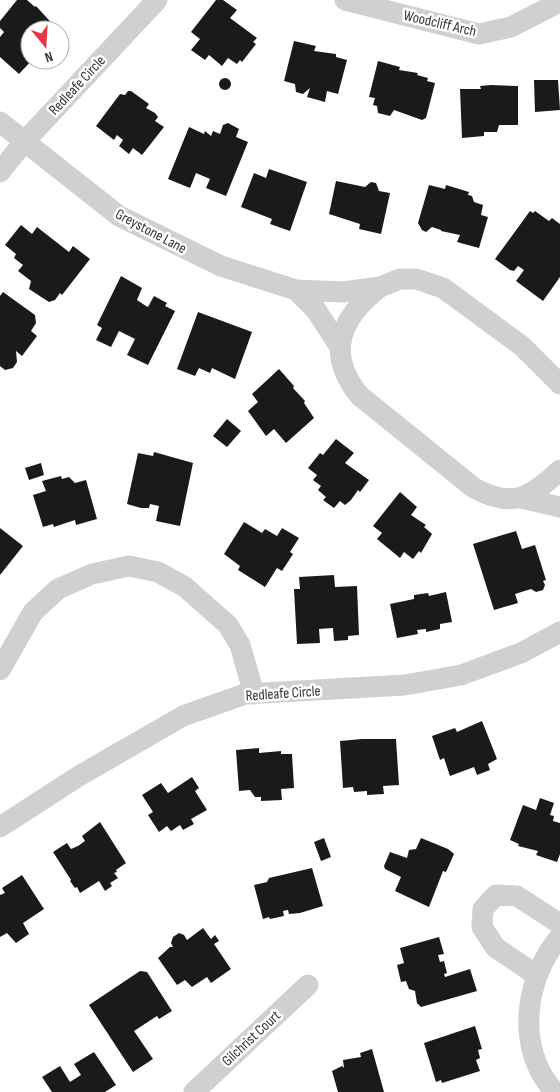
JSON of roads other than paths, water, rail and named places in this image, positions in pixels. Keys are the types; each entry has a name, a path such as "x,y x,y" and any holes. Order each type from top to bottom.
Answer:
{"street":[{"name":"Redleafe Circle","path":"0,172 24,142 157,0"},
{"name":"Woodcliff Arch","path":"345,0 479,34 510,27 552,6 558,0"},
{"name":"Greystone Lane","path":"0,122 119,216 221,266 296,290 343,292 380,287 400,279 416,279 443,288 522,346 560,384"},
{"name":"Greystone Lane","path":"380,287 360,302 346,322 340,347 343,368 349,383 360,396 474,488 493,498 521,498 560,507"},
{"name":"Greystone Lane","path":"296,290 316,310 340,347"},
{"name":"Greystone Lane","path":"521,498 539,489 560,470"},
{"path":"0,670 33,612 58,589 92,574 129,566 158,572 184,587 228,625 240,645 254,694"},
{"name":"Redleafe Circle","path":"2,821 183,716 245,694 405,685 461,675 521,653 560,632"},
{"path":"536,975 495,947 482,927 483,908 496,895 517,896 560,924"},
{"path":"555,1092 537,1062 529,1033 529,1003 536,975 550,949 560,937"},
{"name":"Gilchrist Court","path":"194,1092 308,985"}]}
